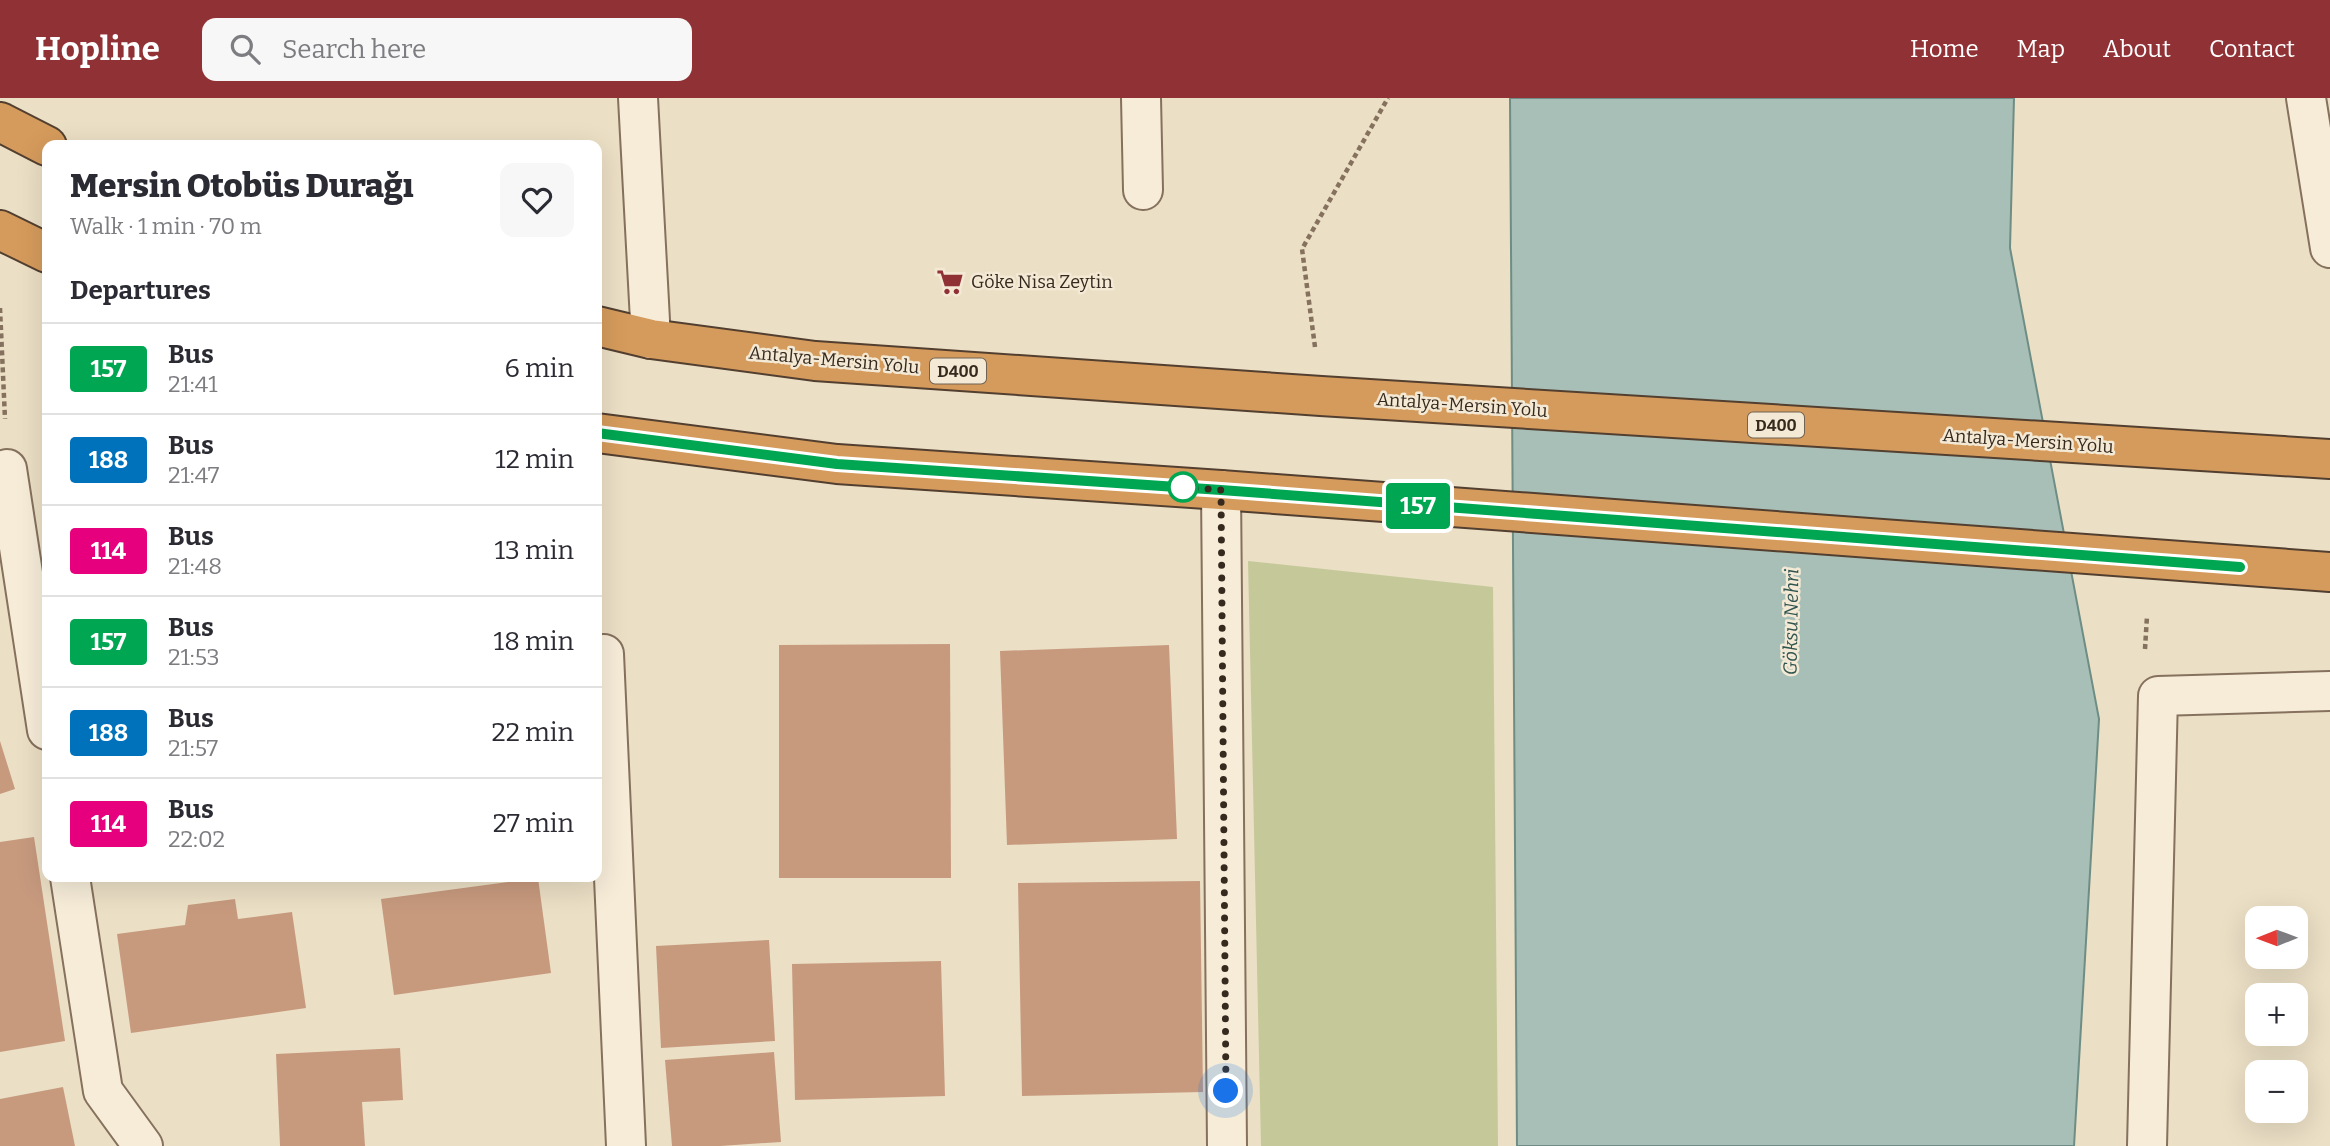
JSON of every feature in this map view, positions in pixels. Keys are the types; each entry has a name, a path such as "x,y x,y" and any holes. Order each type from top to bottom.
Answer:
{"highway":[{"path":"0,122 42,143"},
{"path":"0,230 42,251"},
{"name":"Antalya-Mersin Yolu","path":"602,327 651,339 815,361 1321,396 2330,459"},
{"path":"602,434 837,464 2330,572"}],"street":[{"path":"638,98 651,339"},
{"path":"1141,98 1143,190"},
{"path":"2306,98 2330,248"},
{"path":"7,469 42,697"},
{"path":"1221,490 1227,1146"},
{"path":"604,654 626,1146"},
{"path":"2147,1146 2158,696 2330,691"},
{"path":"71,882 103,1091 143,1146"}],"path":[{"path":"1321,396 1302,249 1388,98"},
{"path":"0,308 7,469"}],"green space":[{"path":"1248,561 1493,587 1498,1146 1261,1146"}],"water":[{"name":"Göksu Nehri","path":"1510,98 2014,98 2010,248 2099,719 2074,1146 1517,1146"}],"building":[{"path":"950,644 951,878 779,878 779,645"},
{"path":"1169,645 1177,839 1007,845 1000,651"},
{"path":"0,741 15,789 0,794"},
{"path":"34,837 65,1041 0,1052 0,842"},
{"path":"1200,881 1203,1092 1022,1096 1018,883"},
{"path":"508,882 539,882 551,973 394,995 381,899"},
{"path":"235,899 238,919 292,912 306,1008 131,1033 117,934 185,925 188,905"},
{"path":"769,940 775,1041 661,1048 656,946"},
{"path":"941,961 945,1096 795,1100 792,964"},
{"path":"400,1048 403,1100 362,1102 365,1146 280,1146 276,1054"},
{"path":"774,1052 781,1142 672,1146 665,1060"},
{"path":"63,1087 75,1146 0,1146 0,1099"}],"bus line":[{"name":"157","path":"602,434 837,464 1221,490 2240,567"}],"place":[{"name":"Göke Nisa Zeytin","path":"950,282"}],"route":[{"path":"1183,487 1221,490 1226,1091"}]}
